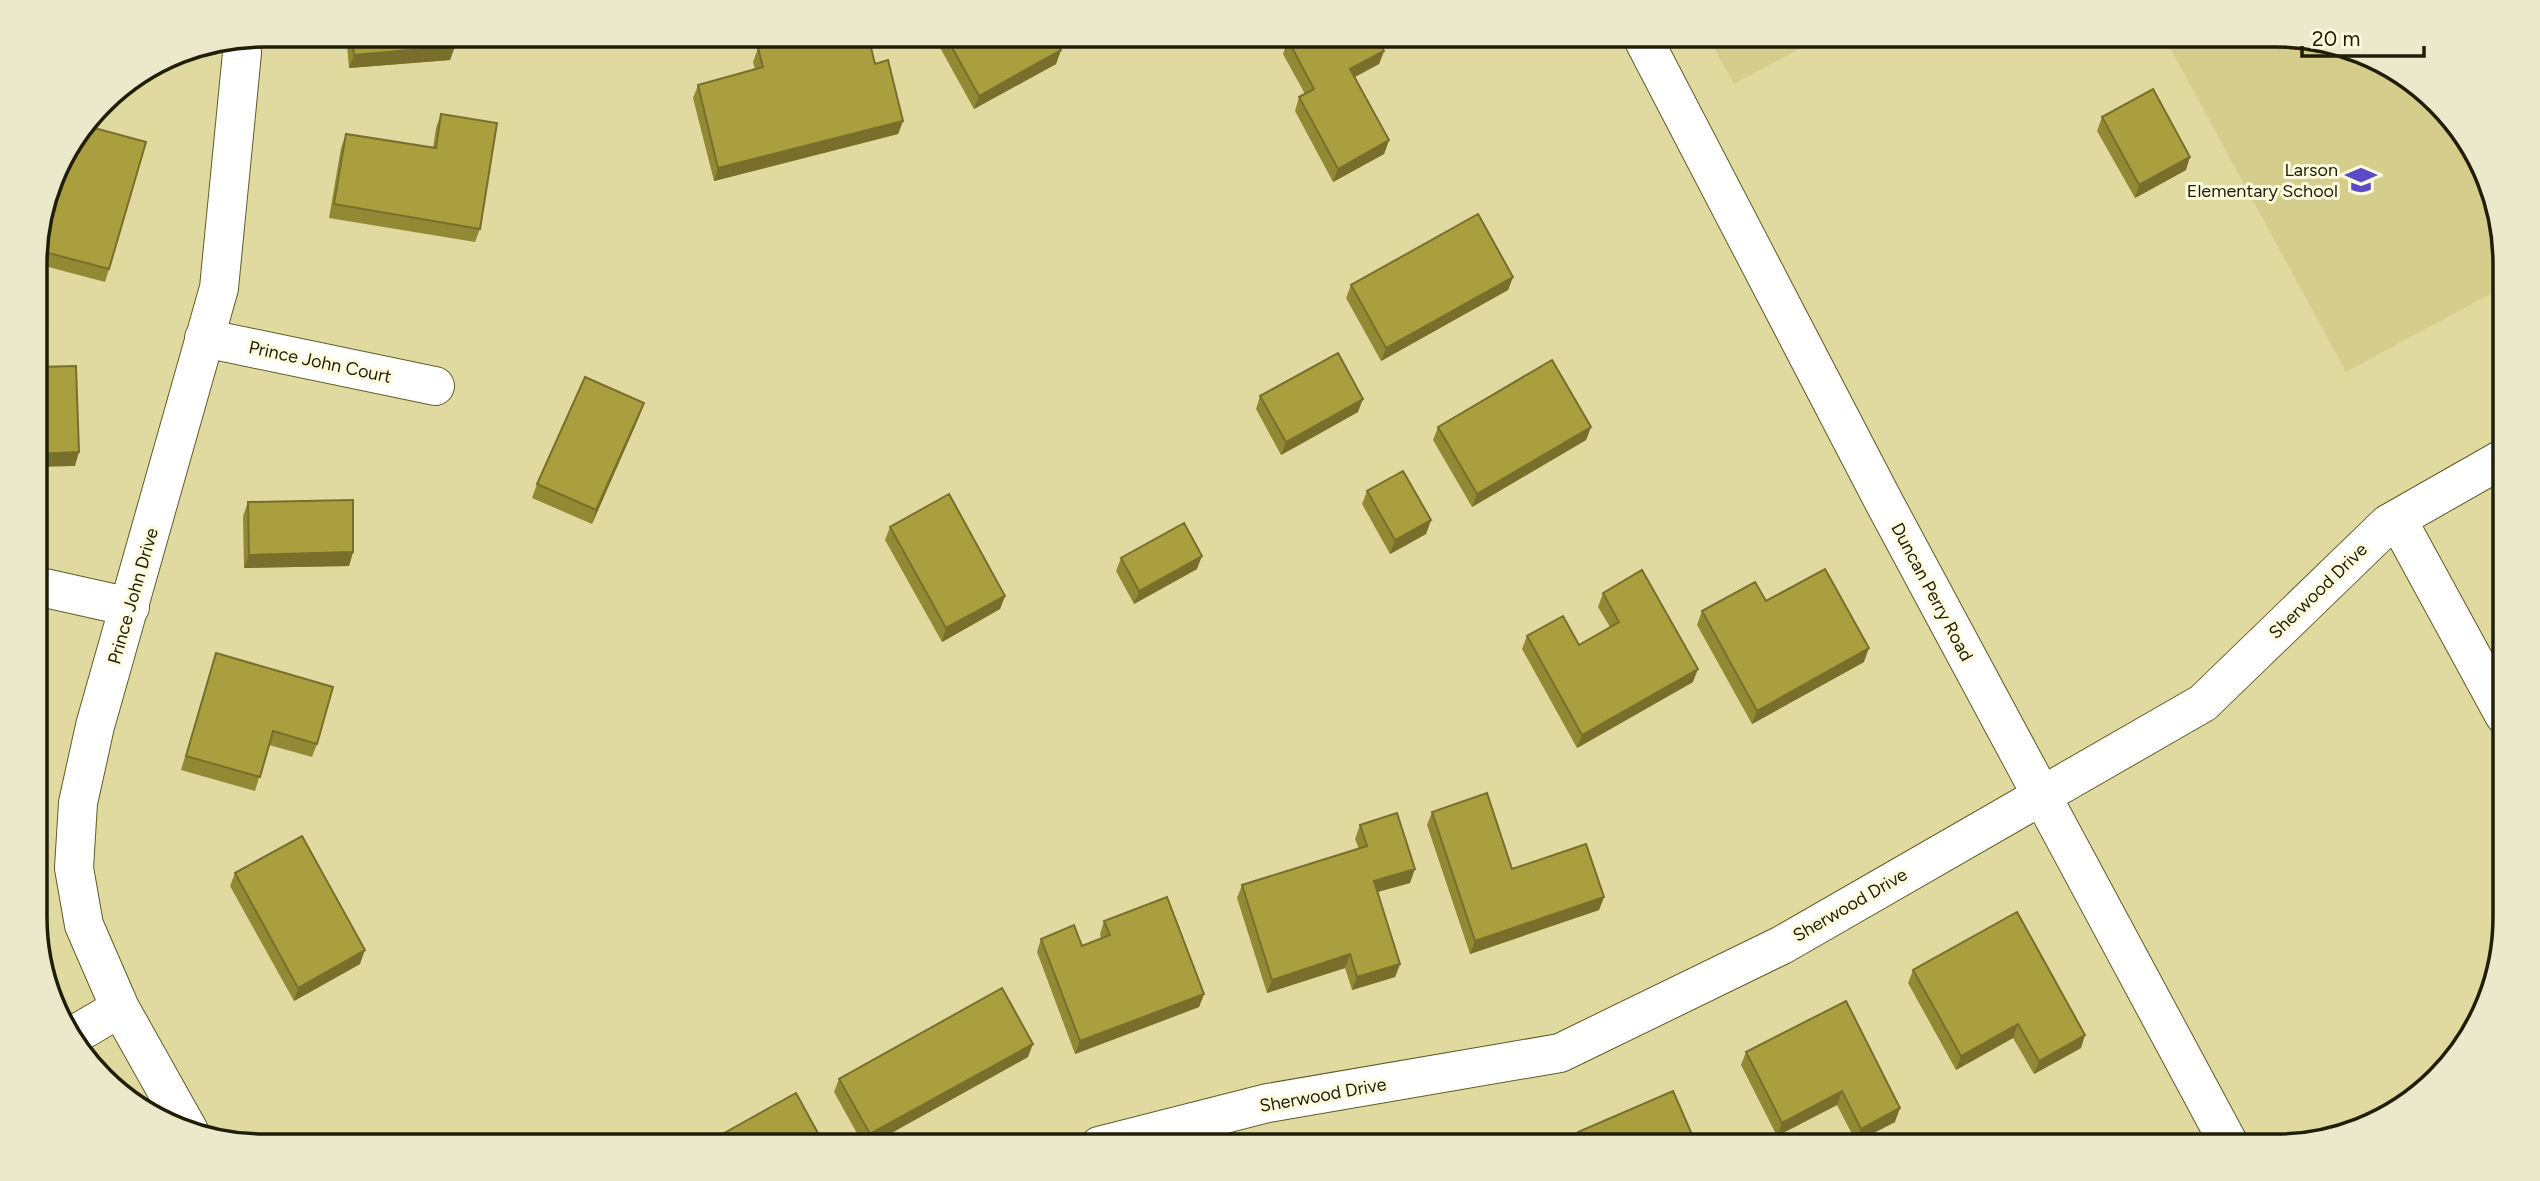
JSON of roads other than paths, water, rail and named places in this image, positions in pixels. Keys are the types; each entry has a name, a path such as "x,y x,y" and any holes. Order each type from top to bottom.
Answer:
{"street":[{"name":"Duncan Perry Road","path":"1647,47 2223,1133"},
{"name":"Prince John Drive","path":"181,1117 120,1008 84,925 74,868 78,803 95,726 219,288 241,49"},
{"name":"Prince John Court","path":"204,338 435,386"},
{"name":"Sherwood Drive","path":"1148,1134 1268,1103 1560,1054 1782,945 2203,703 2388,524 2493,464"},
{"path":"2397,519 2493,695"},
{"path":"47,589 130,607"},
{"path":"80,1031 120,1008"}],"place":[{"name":"Larson Elementary School","path":"2361,180"}]}
